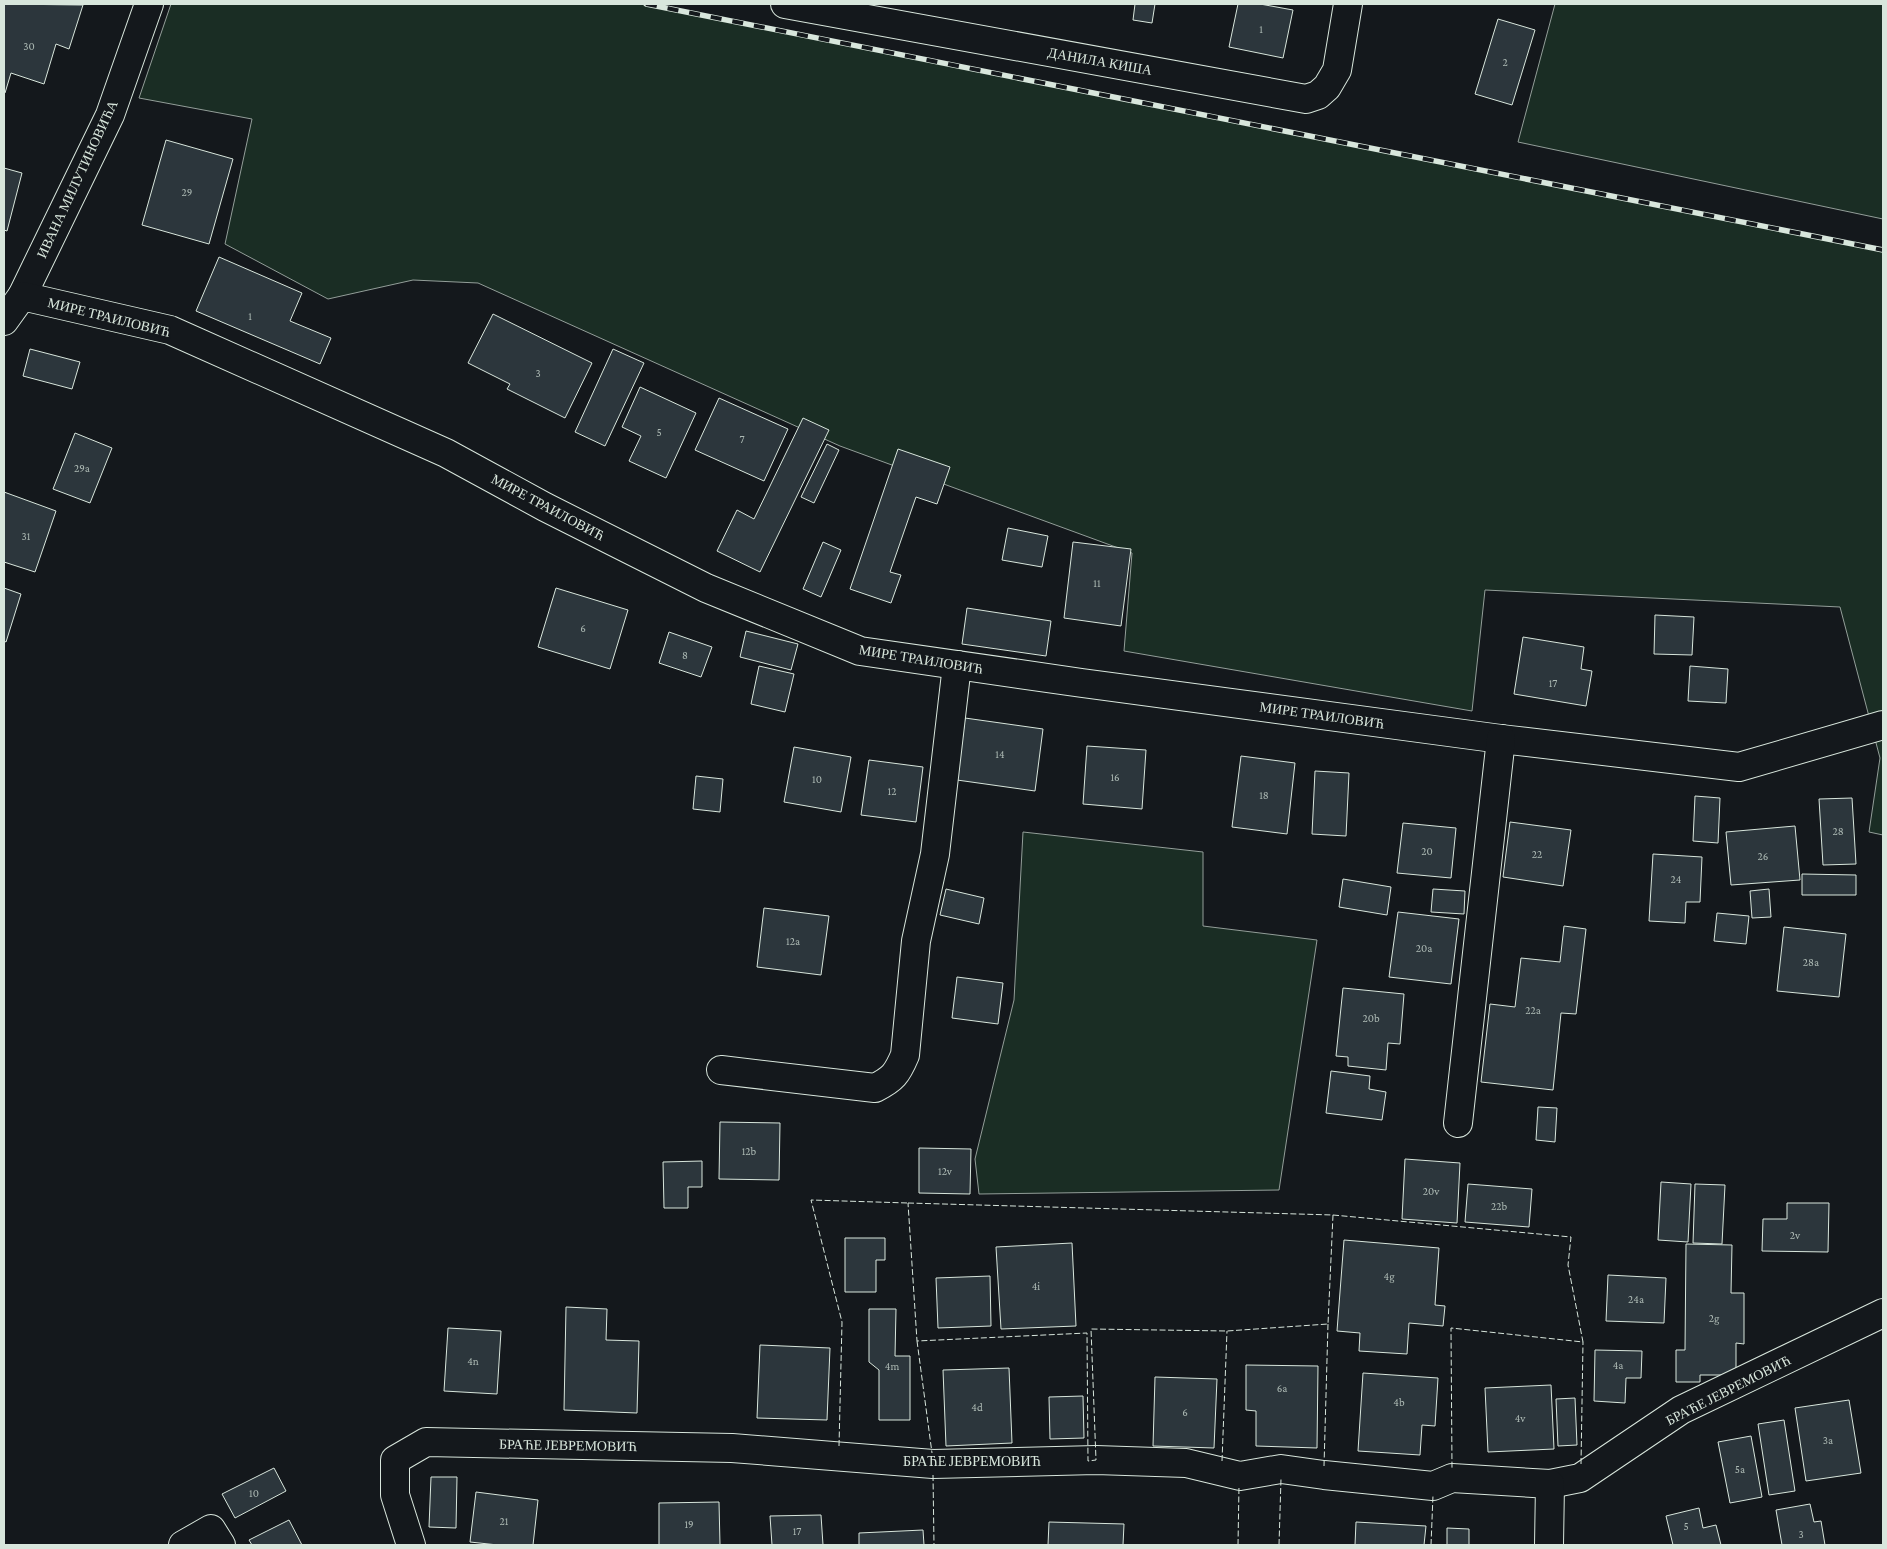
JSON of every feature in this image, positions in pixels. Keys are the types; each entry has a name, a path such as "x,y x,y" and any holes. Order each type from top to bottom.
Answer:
{"street":[{"name":"ИВАНА МИЛУТИНОВИЋА","path":"22,296 110,115 149,4"},
{"name":"ДАНИЛА КИША","path":"785,4 1306,99 1318,95 1326,87 1337,70 1348,4"},
{"path":"4,321 22,296"},
{"name":"МИРЕ ТРАИЛОВИЋ","path":"22,296 170,330 446,453 545,507 706,588 860,651 1501,739 1739,767 1883,725"},
{"path":"721,1070 875,1088 890,1080 899,1070 905,1055 916,941 935,854 957,665"},
{"path":"1458,1124 1501,739"},
{"name":"БРАЋЕ ЈЕВРЕМОВИЋ","path":"411,1545 395,1496 396,1460 426,1442 732,1448 933,1464 1096,1460 1186,1463 1240,1476 1282,1469 1433,1486 1452,1478 1550,1484 1580,1478 1681,1410 1883,1313"},
{"path":"1549,1545 1550,1484"},
{"path":"183,1545 211,1529 220,1545"}],"green space":[{"path":"171,4 646,4 1883,250 1883,835 1869,832 1880,758 1840,607 1485,590 1472,711 1124,651 1132,553 840,446 478,283 413,280 328,299 225,244 252,119 139,98"},
{"path":"1555,4 1883,4 1883,219 1518,142"},
{"path":"1023,832 1203,852 1203,926 1317,940 1279,1190 979,1194 975,1159 1014,1000"}],"building":[{"path":"4,4 83,5 69,49 56,44 44,84 11,73 4,93"},
{"path":"1135,4 1155,4 1152,23 1133,20"},
{"path":"1238,4 1260,4 1293,10 1283,58 1229,47"},
{"path":"1498,19 1535,30 1512,105 1475,94"},
{"path":"166,140 233,159 209,244 142,225"},
{"path":"4,168 22,173 7,231 4,230"},
{"path":"219,257 302,293 290,321 331,338 320,364 196,311"},
{"path":"493,314 592,363 565,418 507,389 510,384 468,363"},
{"path":"30,349 80,362 72,389 23,376"},
{"path":"613,349 644,363 605,446 575,432"},
{"path":"640,387 696,413 666,478 629,461 641,436 622,427"},
{"path":"719,398 788,429 764,481 695,450"},
{"path":"803,418 829,430 760,572 717,551 737,510 754,519"},
{"path":"75,433 112,448 90,503 53,489"},
{"path":"827,444 839,450 814,503 801,497"},
{"path":"898,449 950,467 937,504 916,497 890,572 901,575 891,603 850,589"},
{"path":"4,492 56,511 35,572 4,562"},
{"path":"1008,528 1048,536 1042,567 1002,560"},
{"path":"823,542 841,550 821,597 803,589"},
{"path":"1073,542 1131,549 1121,626 1064,618"},
{"path":"4,588 21,594 6,642 4,641"},
{"path":"556,588 628,610 610,669 538,647"},
{"path":"967,608 1051,621 1046,656 962,644"},
{"path":"1655,615 1694,617 1692,655 1654,654"},
{"path":"746,631 798,644 791,670 740,657"},
{"path":"669,632 712,647 701,677 659,663"},
{"path":"1523,637 1584,647 1581,669 1592,671 1586,706 1514,694"},
{"path":"759,666 794,674 785,712 751,704"},
{"path":"1690,666 1728,669 1726,703 1688,701"},
{"path":"965,718 1043,729 1035,791 957,780"},
{"path":"1087,746 1146,750 1142,809 1083,804"},
{"path":"794,747 851,757 841,812 784,802"},
{"path":"1241,756 1295,763 1287,834 1232,827"},
{"path":"869,760 923,767 916,822 861,815"},
{"path":"1315,771 1349,773 1346,836 1312,834"},
{"path":"696,776 723,779 720,812 693,809"},
{"path":"1695,796 1720,798 1718,843 1693,841"},
{"path":"1852,798 1856,864 1823,865 1819,799"},
{"path":"1510,822 1571,830 1563,886 1503,877"},
{"path":"1403,823 1456,828 1451,878 1397,873"},
{"path":"1795,826 1800,880 1731,885 1726,832"},
{"path":"1653,854 1702,857 1700,902 1686,902 1685,923 1649,921"},
{"path":"1802,874 1856,875 1856,895 1802,895"},
{"path":"1343,879 1391,887 1387,915 1339,907"},
{"path":"946,889 984,898 979,924 940,915"},
{"path":"1433,889 1465,891 1464,914 1431,912"},
{"path":"1769,889 1771,917 1752,918 1750,891"},
{"path":"764,908 829,916 821,975 757,967"},
{"path":"1398,912 1459,919 1451,984 1389,977"},
{"path":"1717,913 1749,916 1746,944 1714,941"},
{"path":"1564,926 1586,929 1576,1014 1561,1013 1553,1090 1481,1082 1490,1004 1515,1007 1521,958 1560,962"},
{"path":"1784,927 1846,934 1839,997 1777,991"},
{"path":"957,977 1003,983 998,1024 952,1018"},
{"path":"1343,988 1404,994 1400,1044 1388,1043 1386,1070 1348,1066 1348,1057 1336,1056"},
{"path":"1331,1071 1370,1076 1369,1089 1386,1092 1382,1120 1326,1113"},
{"path":"1538,1107 1557,1108 1555,1142 1536,1140"},
{"path":"720,1122 780,1123 779,1180 719,1179"},
{"path":"919,1148 971,1149 970,1194 919,1193"},
{"path":"1405,1159 1460,1163 1457,1223 1402,1219"},
{"path":"702,1161 702,1187 688,1187 688,1208 664,1208 663,1162"},
{"path":"1661,1182 1691,1184 1688,1242 1658,1240"},
{"path":"1468,1184 1532,1189 1529,1227 1465,1222"},
{"path":"1695,1184 1725,1185 1722,1244 1693,1243"},
{"path":"1787,1203 1829,1203 1828,1252 1762,1251 1763,1219 1787,1219"},
{"path":"845,1238 885,1238 885,1260 876,1260 876,1292 845,1292"},
{"path":"1344,1240 1439,1248 1435,1305 1445,1306 1443,1326 1409,1323 1407,1354 1359,1351 1360,1333 1337,1331"},
{"path":"1072,1243 1076,1326 1001,1329 996,1247"},
{"path":"1686,1244 1732,1245 1731,1293 1744,1293 1744,1344 1736,1343 1736,1375 1700,1375 1700,1382 1676,1382 1676,1350 1685,1350"},
{"path":"1608,1275 1666,1278 1664,1323 1606,1321"},
{"path":"990,1276 991,1326 938,1328 936,1278"},
{"path":"566,1307 607,1309 606,1340 639,1341 637,1413 564,1410"},
{"path":"869,1309 896,1309 895,1356 910,1356 910,1420 879,1420 879,1370 869,1362"},
{"path":"448,1328 501,1331 497,1394 444,1391"},
{"path":"760,1345 830,1348 827,1420 757,1418"},
{"path":"1595,1350 1642,1351 1641,1378 1626,1378 1625,1403 1594,1401"},
{"path":"1246,1365 1318,1366 1317,1448 1256,1446 1256,1411 1246,1410"},
{"path":"1009,1368 1012,1443 946,1446 943,1370"},
{"path":"1363,1373 1438,1378 1435,1426 1422,1425 1420,1455 1358,1451"},
{"path":"1155,1377 1217,1379 1214,1448 1153,1446"},
{"path":"1551,1385 1554,1449 1488,1452 1485,1388"},
{"path":"1083,1396 1084,1438 1050,1439 1049,1397"},
{"path":"1575,1398 1577,1445 1558,1446 1556,1399"},
{"path":"1849,1400 1861,1473 1806,1481 1795,1408"},
{"path":"1784,1420 1795,1491 1769,1495 1758,1424"},
{"path":"1751,1436 1762,1497 1730,1503 1718,1442"},
{"path":"274,1468 286,1491 235,1518 222,1494"},
{"path":"431,1477 457,1477 456,1528 429,1527"},
{"path":"476,1492 538,1500 533,1545 498,1545 470,1542"},
{"path":"719,1502 720,1545 659,1545 659,1503"},
{"path":"1810,1504 1814,1522 1821,1521 1825,1545 1782,1545 1776,1510"},
{"path":"1699,1508 1703,1528 1716,1525 1721,1545 1673,1545 1666,1516"},
{"path":"821,1515 823,1545 772,1545 770,1516"},
{"path":"289,1520 302,1545 252,1545 249,1540"},
{"path":"1049,1522 1124,1524 1123,1545 1048,1545"},
{"path":"1356,1522 1426,1526 1424,1545 1355,1545"},
{"path":"1447,1528 1469,1529 1469,1545 1447,1545"},
{"path":"923,1530 924,1545 859,1545 859,1533"}],"railway":[{"path":"646,4 1883,250"}],"fence":[{"path":"839,1446 842,1322 811,1200 908,1203"},
{"path":"908,1203 1333,1215 1328,1324 1227,1331 1091,1329 1096,1460 1088,1461 1087,1333 917,1341 908,1203"},
{"path":"1333,1215 1571,1237 1568,1265 1583,1342 1451,1328 1452,1468"},
{"path":"1324,1466 1328,1324"},
{"path":"1222,1461 1227,1331"},
{"path":"917,1341 932,1453"},
{"path":"1581,1464 1583,1342"},
{"path":"933,1475 934,1545"},
{"path":"1279,1545 1281,1479"},
{"path":"1238,1545 1239,1486"},
{"path":"1431,1545 1433,1495"}]}
